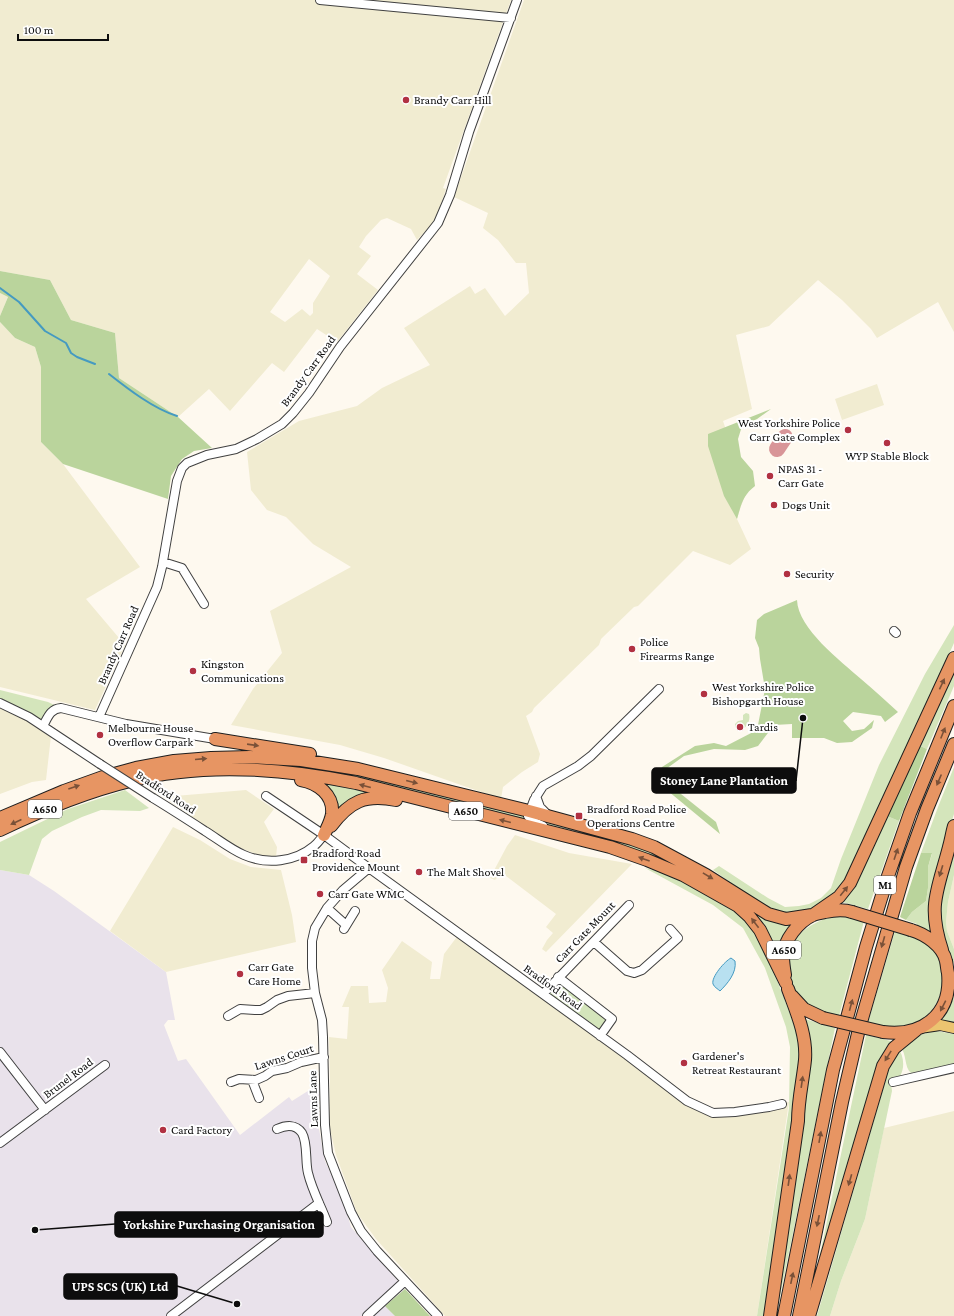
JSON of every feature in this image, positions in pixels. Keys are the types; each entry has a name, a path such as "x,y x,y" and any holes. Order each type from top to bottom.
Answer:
{"highway":[{"path":"813,915 839,897 850,883 954,658"},
{"name":"M1","path":"784,1316 834,1070 866,947 888,876 910,813 954,706"},
{"path":"215,739 326,757 358,769"},
{"name":"M1","path":"799,1316 842,1102 859,1029 906,867 927,809 954,744"},
{"name":"A650","path":"0,818 64,791 103,777 136,768 174,761 250,757 301,760 358,769 529,811 632,839 654,847 706,875 763,912 773,916 786,919 838,910 847,910 911,930 930,939 946,960 949,982 948,992 939,1013 932,1021 918,1029 894,1033 882,1032 823,1018 804,1009 796,1001 787,986 760,930 749,916 738,906 683,875 610,847 356,783 330,778 253,770 214,770 175,773 132,780 91,792 29,816 0,830"},
{"path":"175,773 270,776 310,781 321,788 329,797 331,803 332,814 324,834"},
{"path":"324,834 345,809 365,799 386,798 402,801 427,802"},
{"path":"946,960 937,932 934,917 934,906 937,886 954,826"},
{"name":"A650","path":"787,986 783,957 787,942 796,929 813,915"},
{"path":"770,1316 798,1121 798,1108 805,1059 805,1048 802,1032 787,986"},
{"path":"809,1316 883,1066 894,1048 918,1029"}],"main road":[{"name":"A650","path":"946,960 954,975"},
{"name":"A650","path":"918,1029 940,1025 954,1028"}],"street":[{"path":"320,0 511,18"},
{"name":"Brandy Carr Road","path":"98,717 157,587 176,488 182,468 187,463 196,459 236,449 257,439 282,424 309,393 340,347 438,223 450,195 469,132 517,0"},
{"path":"163,562 182,568 204,604"},
{"path":"587,841 573,833 539,825 532,821 528,816 536,796 543,786 578,766 591,756 659,690"},
{"name":"Bradford Road","path":"0,703 27,716 229,847 245,855 269,861 290,859 314,846 324,834"},
{"path":"43,726 52,710 55,708 61,708 171,732 215,739"},
{"name":"Bradford Road","path":"266,796 324,834 687,1101 713,1113 742,1111 782,1104"},
{"path":"536,796 540,807 550,817"},
{"name":"Lawns Lane","path":"369,868 343,890 327,908 315,928 312,942 312,968 315,993 322,1020 325,1125 328,1153 351,1212 361,1231 377,1251 438,1316"},
{"name":"Carr Gate Mount","path":"543,994 629,904"},
{"path":"327,908 345,927 354,911"},
{"path":"594,942 627,971 634,972 642,970 678,938 670,929"},
{"path":"558,977 612,1019 600,1036"},
{"path":"228,1016 239,1005 261,1010 282,998 315,993"},
{"name":"Brunel Road","path":"0,1052 45,1110"},
{"name":"Lawns Court","path":"231,1082 239,1079 252,1080 260,1078 272,1071 324,1057"},
{"name":"Brunel Road","path":"0,1143 105,1065"},
{"path":"893,1082 905,1075 954,1068"},
{"name":"Lawns Court","path":"252,1080 259,1098"},
{"path":"277,1129 283,1126 293,1126 302,1132 305,1143 308,1172 327,1222"},
{"path":"171,1316 319,1203"},
{"path":"366,1316 405,1281"}],"shaded area":[{"path":"0,0 511,0 443,188 446,189 435,221 417,240 411,229 387,218 381,220 366,236 359,247 371,256 357,274 378,290 337,342 317,329 284,372 272,363 230,411 209,389 178,417 119,378 115,333 71,320 50,280 0,271","holes":["309,259 330,276 313,303 313,313 310,316 302,309 285,322 270,312"]},
{"path":"524,0 954,0 954,332 938,302 877,338 871,329 842,300 818,280 769,326 736,335 752,409 723,421 747,491 737,519 751,549 730,565 693,551 638,606 634,607 601,639 599,645 534,708 532,712 526,716 540,754 538,762 503,787 501,799 384,758 340,745 231,725 253,689 282,653 270,611 351,567 313,544 286,517 267,510 251,490 247,452 299,421 357,406 382,388 430,365 404,328 470,286 475,294 485,288 505,316 529,293 526,263 516,263 498,240 483,228 488,213 454,197"},
{"path":"0,293 8,297 0,316"},
{"path":"0,322 15,338 35,347 41,367 41,442 63,464 140,567 86,599 125,645 95,710 0,687"},
{"path":"877,384 884,405 842,420 835,399"},
{"path":"0,708 19,716 51,736 46,780 32,782 0,794"},
{"path":"246,790 274,809 264,822 277,847 276,857 259,855 235,846 163,797"},
{"path":"173,827 200,840 230,859 251,867 281,870 292,915 296,942 166,972 110,931"},
{"path":"515,835 569,853 632,864 546,952 542,949 553,933 546,927 556,914 502,873 495,880 490,878 507,846"},
{"path":"0,870 29,875 54,891 166,972 175,1020 168,1020 164,1025 178,1061 186,1059 240,1135 289,1097 292,1101 319,1084 319,1129 325,1161 342,1197 351,1227 405,1289 385,1305 395,1316 0,1316"},
{"path":"954,875 954,949 947,931 946,922 948,902"},
{"path":"459,934 671,1090 713,1113 769,1107 789,1102 757,1316 445,1316 376,1239 357,1213 336,1155 329,1125 329,1037 347,1039 349,1007 342,1007 351,986 368,986 369,1003 386,1002 388,988 382,970 402,941 432,962 430,979 440,979 444,954"},
{"path":"954,1111 954,1316 830,1316 841,1281 865,1219 884,1128"}],"green space":[{"path":"0,271 50,280 71,320 115,333 119,378 178,417 212,448 194,451 182,459 171,476 168,499 63,464 41,442 41,367 35,347 15,338 0,322 0,316 8,297 0,293"},
{"path":"771,409 757,419 742,426 738,439 741,457 753,471 755,486 745,497 737,519 724,496 708,446 708,434"},
{"path":"797,600 799,611 812,633 832,654 898,712 885,722 881,716 853,712 843,721 852,731 864,729 874,720 872,728 852,742 837,743 824,738 792,738 792,724 774,725 758,746 745,750 714,749 684,756 666,769 671,786 716,822 720,834 658,781 662,767 695,746 714,743 726,746 757,730 765,689 759,648 755,638 757,620 764,614"},
{"path":"954,625 954,643 846,885 812,910 788,914 765,907 713,870 719,866 768,898 785,907 809,904 821,898 831,888 841,859 879,765 925,674"},
{"path":"954,667 954,686 927,749 918,745"},
{"path":"0,690 48,702 61,708 43,726 0,703"},
{"path":"746,713 749,714 749,722 746,727 739,731 735,727 735,724 738,721 743,720 743,715"},
{"path":"918,745 927,749 899,821 887,816"},
{"path":"283,762 376,777 526,814 530,823 356,780 202,763"},
{"path":"954,767 954,814 930,892 929,913 932,935 917,926 917,924 906,920 912,912 926,901 928,888 928,867 932,854 921,853"},
{"path":"321,781 371,792 338,810"},
{"path":"125,790 149,808 140,811 101,810 82,817 52,831 42,839 29,875 0,870 0,842 68,809"},
{"path":"887,816 899,821 868,909 842,902 854,886"},
{"path":"541,818 652,850 766,919 777,923 791,925 786,932 778,955 754,916 604,841 583,833 538,822"},
{"path":"954,851 954,875 948,902 946,922 947,931 954,949 954,964 940,923 940,908 942,892"},
{"path":"921,853 932,853 928,867 928,888 926,901 912,912 906,920 900,917"},
{"path":"645,868 665,873 685,882 739,912 763,943 796,1030 801,1053 764,1316 757,1316 789,1108 790,1047 786,1027 765,968 743,928 713,905"},
{"path":"839,915 864,921 839,1016 814,1009 801,1000 793,987 789,966 793,944 798,936 815,923"},
{"path":"895,931 921,939 933,950 940,961 942,986 939,998 933,1009 924,1018 908,1026 892,1028 881,1027 868,1023"},
{"path":"558,977 612,1019 600,1036 543,994"},
{"path":"954,992 954,1022 940,1021 949,1009"},
{"path":"805,1019 835,1028 776,1316 810,1041"},
{"path":"936,1031 954,1034 954,1065 911,1073 907,1067 904,1053 900,1046 918,1035"},
{"path":"866,1035 891,1041 893,1044 814,1283"},
{"path":"898,1048 903,1058 903,1069 900,1076 893,1077 891,1084 892,1091 865,1219 841,1281 830,1316 817,1316 888,1072 886,1068"},
{"path":"405,1289 430,1316 395,1316 385,1306"}],"water":[{"path":"731,958 735,961 733,974 720,991 713,984 714,977 722,966"}],"waterway":[{"path":"0,288 19,302 45,331 66,343 71,353 95,364"},
{"path":"109,374 150,404 177,416"}],"taxiway":[{"path":"777,449 785,437"}],"place":[{"name":"Brandy Carr Hill","path":"406,100"},
{"name":"West Yorkshire Police Carr Gate Complex","path":"848,430"},
{"name":"WYP Stable Block","path":"887,443"},
{"name":"NPAS 31 - Carr Gate","path":"770,476"},
{"name":"Dogs Unit","path":"774,505"},
{"name":"Security","path":"787,574"},
{"name":"Police Firearms Range","path":"632,649"},
{"name":"Kingston Communications","path":"193,671"},
{"name":"West Yorkshire Police Bishopgarth House","path":"704,694"},
{"name":"Stoney Lane Plantation","path":"803,718"},
{"name":"Tardis","path":"740,727"},
{"name":"Melbourne House Overflow Carpark","path":"100,735"},
{"name":"Bradford Road Police Operations Centre","path":"579,816"},
{"name":"Bradford Road Providence Mount","path":"304,860"},
{"name":"The Malt Shovel","path":"419,872"},
{"name":"Carr Gate WMC","path":"320,894"},
{"name":"Carr Gate Care Home","path":"240,974"},
{"name":"Gardener's Retreat Restaurant","path":"684,1063"},
{"name":"Card Factory","path":"163,1130"},
{"name":"Yorkshire Purchasing Organisation","path":"35,1230"},
{"name":"UPS SCS (UK) Ltd","path":"237,1304"}]}
